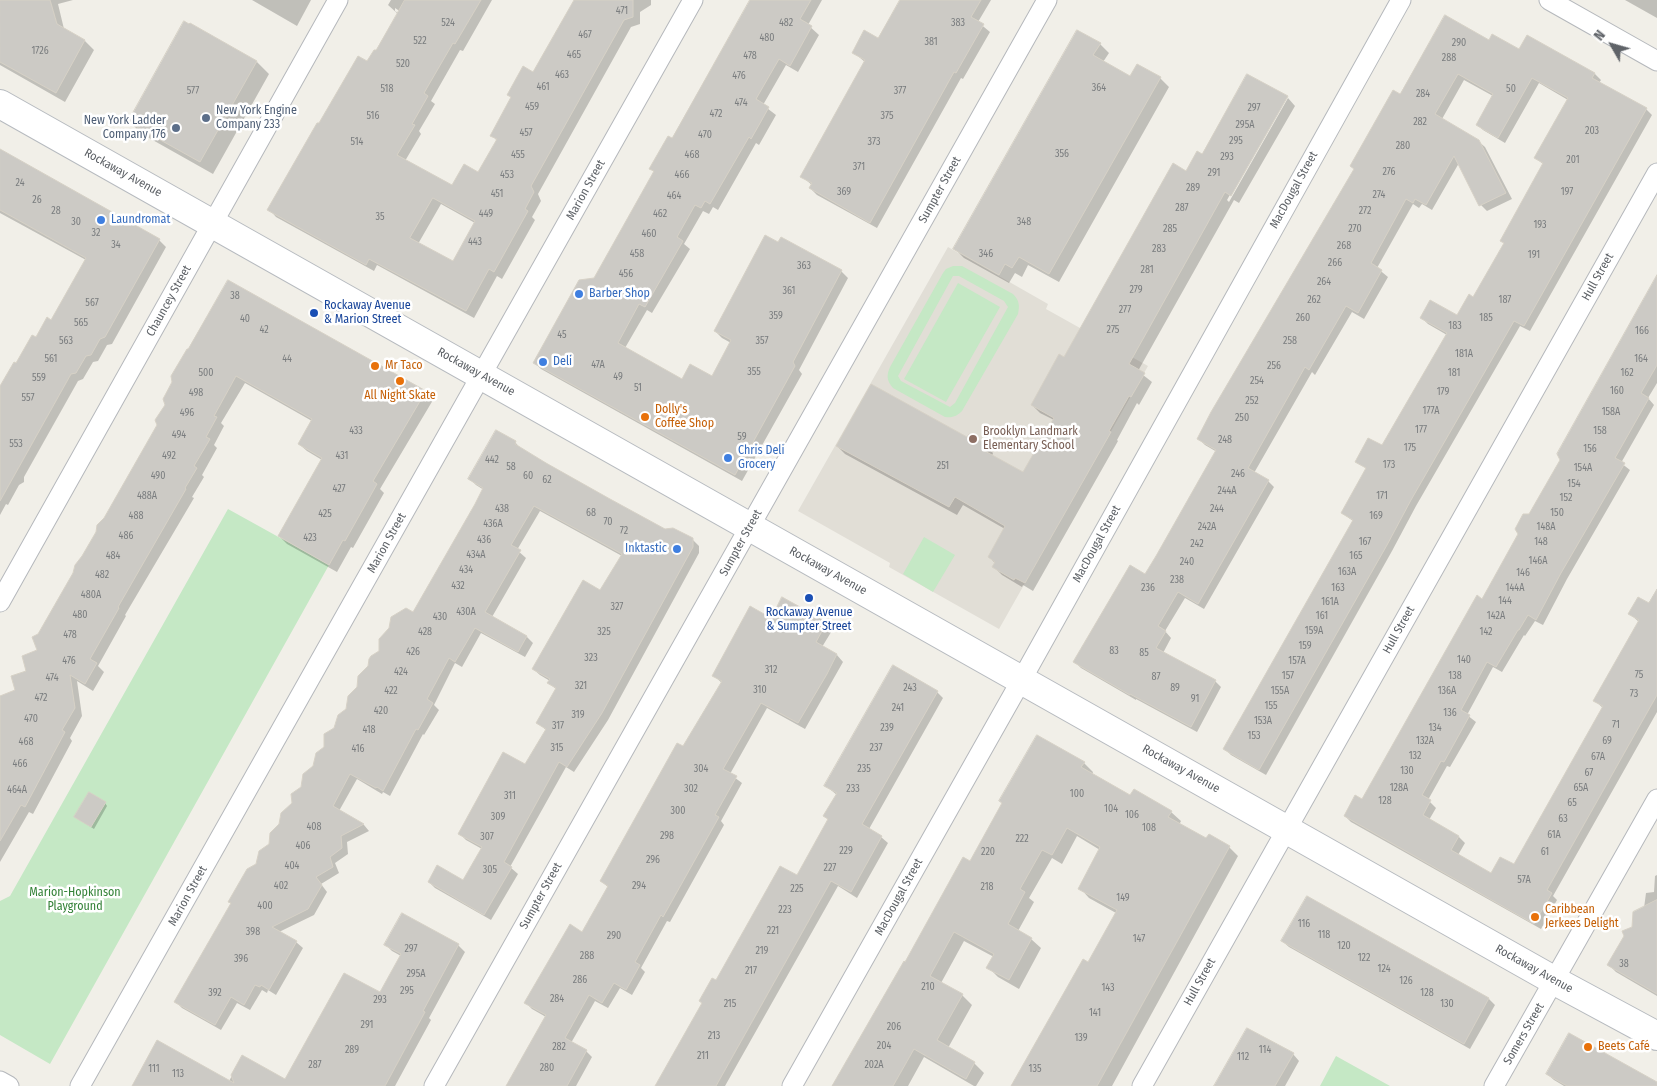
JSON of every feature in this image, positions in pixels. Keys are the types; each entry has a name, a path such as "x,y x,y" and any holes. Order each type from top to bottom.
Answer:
{"main road":[{"name":"Rockaway Avenue","path":"0,104 1555,981 1657,1036"}],"street":[{"name":"Chauncey Street","path":"0,602 338,0"},
{"name":"Marion Street","path":"80,1086 693,0"},
{"name":"Sumpter Street","path":"434,1086 1047,0"},
{"name":"MacDougal Street","path":"792,1086 1022,679 1400,0"},
{"path":"1549,0 1657,60"},
{"name":"Hull Street","path":"1142,1086 1657,173"},
{"name":"Somers Street","path":"1494,1086 1657,799"},
{"path":"0,1081 9,1086"}],"shaded area":[{"name":"Brooklyn Landmark Elementary School","path":"948,247 1048,304 1046,309 1148,366 999,629 889,567 890,563 798,511"}],"green space":[{"path":"953,266 962,266 1013,294 1019,305 1018,314 962,411 950,417 945,417 893,388 888,381 890,367 946,269","holes":["953,276 959,276 1004,301 1008,307 955,403 950,407 901,381 898,376"]},
{"path":"958,283 1000,307 946,402 904,379"},
{"name":"Marion-Hopkinson Playground","path":"228,509 329,565 50,1064 0,1035 0,901 10,896"},
{"path":"924,537 955,555 933,592 903,574"},
{"path":"1336,1056 1390,1086 1320,1086"}],"building":[{"path":"0,0 50,0 57,24 85,40 56,93 0,62"},
{"path":"405,0 481,0 424,93 428,96 412,124 415,125 397,155 452,185 464,164 478,172 497,139 490,136 511,97 507,95 523,66 533,72 574,0 633,0 633,17 624,20 531,186 534,192 525,209 528,211 494,272 489,269 466,311 369,259 366,265 267,210 358,56 367,61 374,50 376,50","holes":["433,198 475,221 453,261 410,238"]},
{"path":"750,0 811,0 800,19 812,26 790,66 779,59 756,99 769,107 759,125 751,139 749,137 710,204 705,201 701,208 695,205 677,237 683,241 645,307 639,304 618,343 682,379 690,364 712,376 731,340 714,331 765,235 778,242 781,237 842,270 793,362 795,366 735,475 533,363 579,280 594,278 654,171 649,169 668,136 672,138"},
{"path":"900,0 981,0 971,17 984,24 956,73 954,72 870,223 809,188 812,183 800,177 865,60 852,53 864,30 878,38"},
{"path":"1445,15 1489,40 1492,34 1519,49 1527,35 1595,73 1592,78 1647,108 1524,326 1514,321 1259,770 1223,749 1353,520 1341,513 1366,468 1355,462 1368,438 1382,445 1447,333 1420,318 1430,300 1457,315 1469,294 1473,297 1504,243 1500,241 1543,163 1534,158 1568,98 1532,78 1498,138 1476,125 1493,94 1458,74 1435,114 1479,140 1506,193 1479,206 1454,156 1426,205 1415,199 1413,203 1406,199 1371,263 1382,270 1358,313 1346,306 1309,370 1305,367 1248,468 1269,480 1198,604 1178,592 1158,626 1166,631 1156,648 1216,680 1191,727 1073,662 1130,565 1145,574 1156,556 1216,450 1197,439 1211,412 1354,169 1350,166 1393,90 1400,94"},
{"path":"184,21 257,61 200,162 128,122"},
{"path":"1077,30 1101,43 1093,55 1130,76 1137,64 1161,77 1049,274 1019,257 1012,268 1005,264 999,275 953,249"},
{"path":"1247,74 1288,96 1231,196 1225,192 1129,364 1145,373 1109,431 1111,432 1025,583 1015,578 1014,580 992,567 995,562 988,557 1005,526 955,497 949,507 836,446 871,384 967,437 969,434 986,444 983,450 1023,472 1054,418 1031,405 1059,354 1064,357 1173,163 1186,171 1197,151 1202,154"},
{"path":"0,149 160,239 105,337 100,339 91,355 86,356 76,373 71,374 0,501 0,386 32,335 36,337 47,317 51,320 86,258 0,210"},
{"path":"1657,275 1657,365 1641,393 1649,398 1615,458 1625,463 1536,620 1528,615 1496,667 1487,662 1461,710 1470,715 1444,762 1441,761 1422,795 1431,800 1423,815 1459,836 1451,850 1491,873 1500,857 1514,864 1603,706 1593,701 1639,620 1628,614 1638,597 1649,603 1657,589 1657,695 1547,890 1552,893 1534,924 1344,816 1355,795 1362,799 1477,595 1482,599 1518,534 1515,529 1523,514 1529,514 1560,460 1557,454"},
{"path":"228,280 426,391 373,481 377,484 345,541 343,540 329,565 278,536 322,458 298,444 312,419 236,376 214,416 217,417 206,437 210,439 194,466 197,468 90,659 97,663 85,684 70,675 75,708 62,730 65,732 25,807 21,805 0,841 0,696 15,690 11,676 26,671 22,656 37,650 32,637 38,634 73,573 75,565 96,532 97,525 104,518 157,425 155,420 165,405 163,399 172,382 171,376"},
{"path":"496,430 516,441 515,444 546,463 610,499 665,529 673,528 693,538 693,547 602,713 567,767 559,762 504,862 512,867 484,915 428,882 437,865 463,880 482,847 458,834 503,752 525,764 546,729 536,723 556,688 547,683 550,679 532,669 583,580 600,590 622,554 534,506 511,545 521,550 485,612 527,636 518,652 475,628 455,662 449,658 427,699 433,703 418,730 416,729 383,791 350,774 333,806 364,824 341,836 342,848 330,857 333,867 316,877 322,885 308,909 272,927 297,941 269,990 261,985 260,987 255,985 244,1005 231,997 215,1025 174,1002 231,903 228,902 247,869 256,864 259,851 269,844 270,833 279,824 281,813 292,803 291,794 301,787 303,774 313,766 316,753 324,747 324,734 334,728 338,715 346,709 348,696 357,687 358,676 368,666 371,656 379,651 379,639 389,628 391,617 406,608 413,612 475,504 483,488 468,479"},
{"path":"782,597 827,622 816,642 837,654 827,674 798,723 761,703 723,769 737,776 715,815 719,817 663,917 661,915 635,962 640,965 626,990 614,983 602,1003 589,995 565,1038 587,1050 567,1086 506,1086 546,1015 524,1003 570,924 582,932 608,886 600,881 677,743 683,746 722,681 712,676 750,606 771,618"},
{"path":"893,665 938,691 862,824 882,836 851,892 831,881 716,1086 655,1086 702,1003 699,1001 712,978 716,980 780,866 797,875 828,819 823,816 837,793 824,786"},
{"path":"1037,735 1085,762 1081,767 1130,795 1134,789 1172,811 1168,817 1206,838 1209,834 1230,846 1097,1086 1011,1086 1083,959 1088,962 1117,910 1078,889 1100,847 1067,828 1052,855 1042,850 1020,889 1025,892 1008,924 1032,938 1009,980 986,968 994,954 954,932 930,976 963,994 937,1040 975,1062 966,1079 914,1049 893,1086 832,1086 905,962 963,857 970,861 1002,803 999,801"},
{"path":"89,792 106,802 91,827 74,817"},
{"path":"1307,896 1489,998 1464,1044 1281,941"},
{"path":"1657,900 1657,994 1607,965 1624,936 1622,931 1632,927 1633,912"},
{"path":"402,913 459,944 385,1086 132,1086 157,1040 234,1083 231,1075 242,1055 285,1079 344,973 380,992 401,954 384,945"},
{"path":"1247,1028 1294,1053 1275,1086 1214,1086"},
{"path":"1569,1033 1657,1082 1657,1086 1567,1086 1546,1074"}],"place":[{"name":"New York Engine Company 233","path":"206,118"},
{"name":"New York Ladder Company 176","path":"176,128"},
{"name":"Laundromat","path":"101,220"},
{"name":"Barber Shop","path":"579,294"},
{"name":"Rockaway Avenue & Marion Street","path":"314,313"},
{"name":"Deli","path":"543,362"},
{"name":"Mr Taco","path":"375,366"},
{"name":"All Night Skate","path":"400,381"},
{"name":"Dolly's Coffee Shop","path":"645,417"},
{"name":"Brooklyn Landmark Elementary School","path":"973,439"},
{"name":"Chris Deli Grocery","path":"728,458"},
{"name":"Inktastic","path":"677,549"},
{"name":"Rockaway Avenue & Sumpter Street","path":"809,598"},
{"name":"Caribbean Jerkees Delight","path":"1535,917"},
{"name":"Beets Café","path":"1588,1047"}]}
